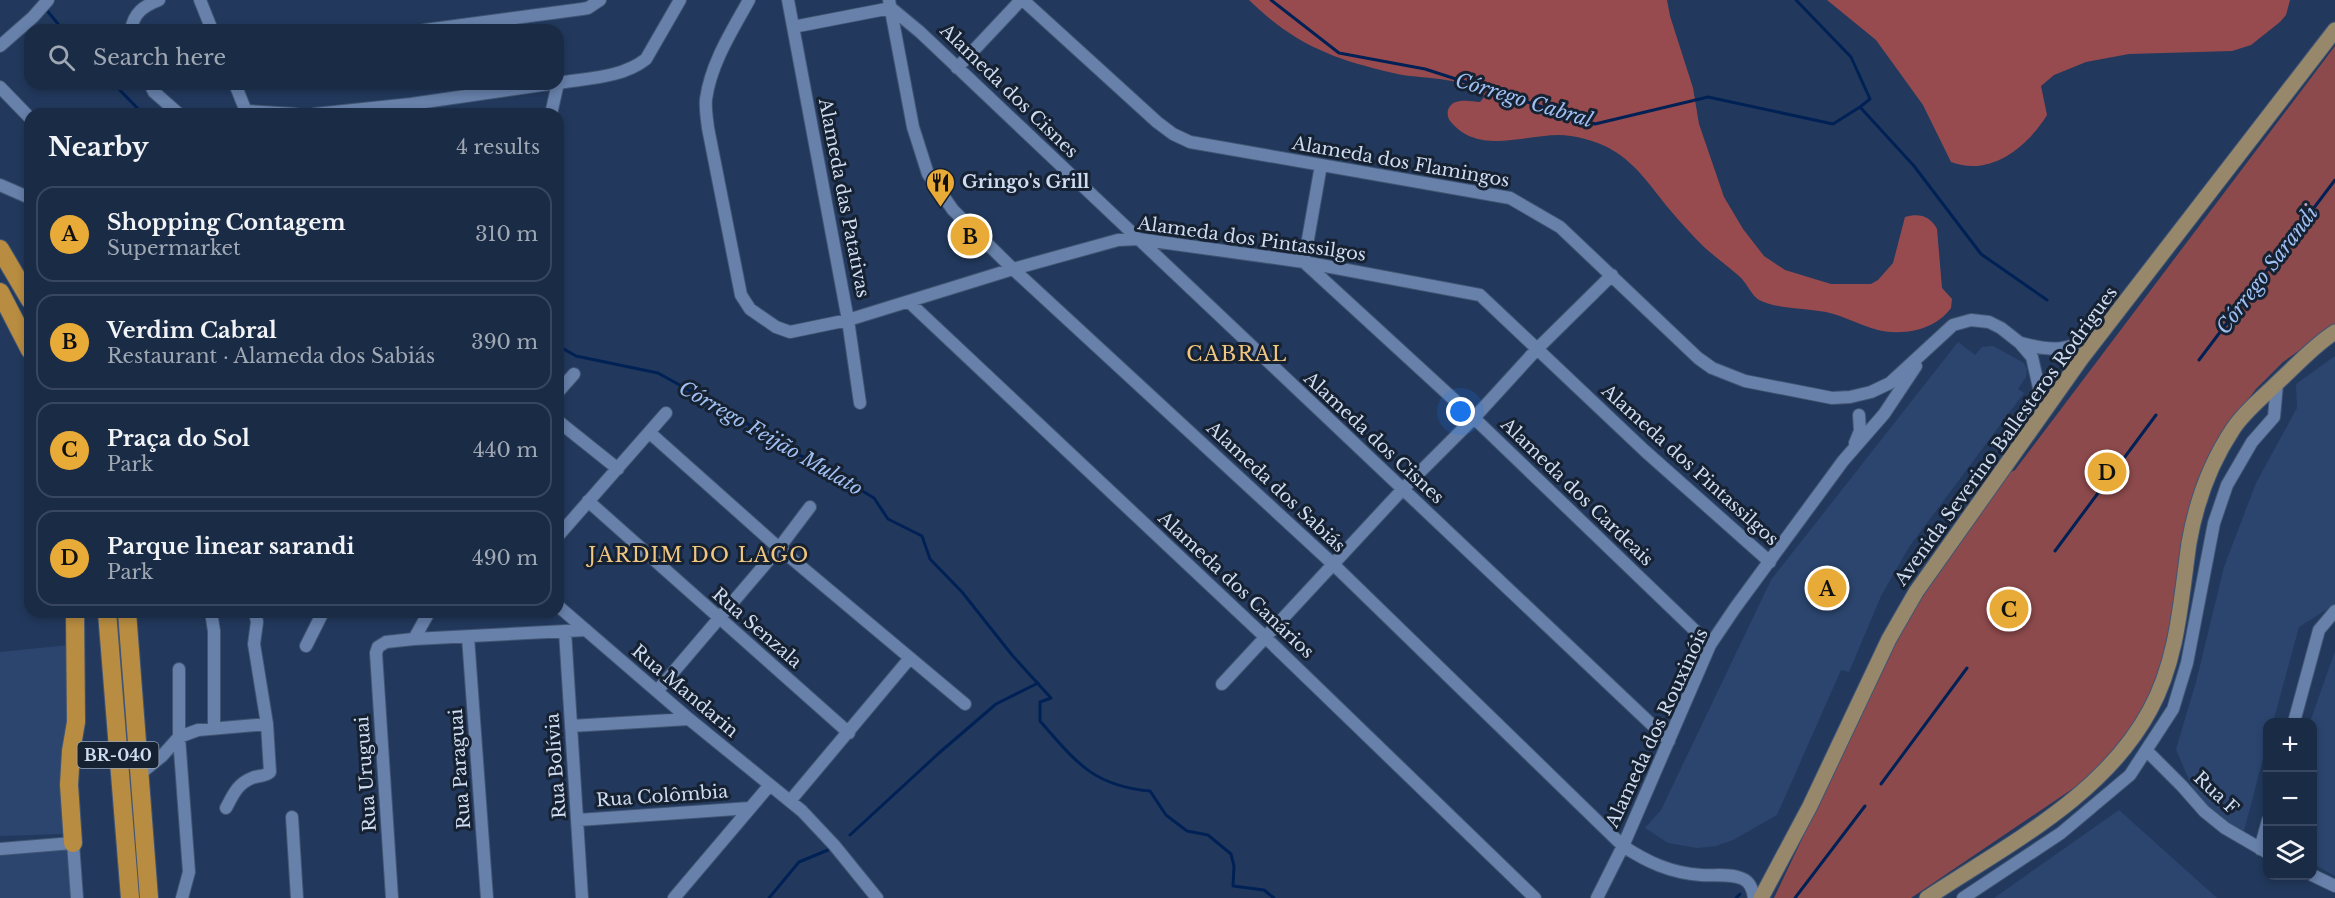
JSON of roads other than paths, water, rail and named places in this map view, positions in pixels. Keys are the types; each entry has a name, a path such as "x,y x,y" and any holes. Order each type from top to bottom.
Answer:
{"highway":[{"path":"0,249 24,290"},
{"path":"0,292 24,338"},
{"path":"73,843 69,785 76,722 75,618"},
{"name":"BR-040","path":"107,618 130,898"},
{"name":"BR-040","path":"128,618 149,898"}],"main road":[{"name":"Avenida Severino Ballesteros Rodrigues","path":"1761,898 1810,806 1889,639 1910,602 2033,425 2235,157 2335,30"},
{"path":"1927,898 2076,797 2106,771 2128,744 2150,710 2167,672 2190,540 2199,501 2215,462 2234,428 2260,397 2335,332"}],"street":[{"path":"25,24 48,0"},
{"path":"133,24 137,13 145,5 159,0"},
{"path":"200,0 210,24"},
{"path":"470,24 588,8 600,0"},
{"path":"564,82 615,74 640,64 646,59 680,0"},
{"name":"Alameda dos Pintassilgos","path":"749,0 712,74 706,101 708,128 741,295 750,309 776,327 790,332 848,320 1013,269 1118,240 1138,239 1304,262 1480,295 1645,451 1770,562"},
{"name":"Alameda das Patativas","path":"788,0 848,320 860,403"},
{"path":"957,68 1022,0"},
{"name":"Alameda dos Flamingos","path":"1022,0 1156,122 1190,142 1510,198 1560,227 1698,358 1712,368 1745,381 1832,398 1867,394"},
{"path":"793,27 890,4"},
{"name":"Alameda dos Cisnes","path":"890,4 1669,741"},
{"name":"Alameda dos Sabiás","path":"890,4 913,127 928,174 953,210 1013,269 1334,565 1623,846 1643,859 1667,870 1697,875 1734,876 1745,880 1753,891 1754,898"},
{"path":"0,46 24,25"},
{"path":"0,87 24,112"},
{"path":"153,90 172,108"},
{"path":"238,90 245,108"},
{"path":"373,108 508,90"},
{"path":"552,108 556,90"},
{"path":"1304,262 1321,165"},
{"path":"0,185 24,195"},
{"name":"Alameda dos Cardeais","path":"1304,262 1474,418 1710,645"},
{"path":"1222,684 1264,636 1334,565 1402,490 1474,418 1537,348 1612,275"},
{"name":"Alameda dos Canários","path":"909,302 1264,636 1535,898"},
{"name":"Alameda dos Rouxinóis","path":"1867,394 1890,383 1953,325 1971,320 1989,322 2020,343 2032,357 2039,388 2033,425"},
{"name":"Alameda dos Rouxinóis","path":"2020,343 2045,350 2067,348 2082,343 2107,328"},
{"name":"Alameda dos Rouxinóis","path":"1597,898 1623,846 1710,645 1843,461 1883,414 1932,343"},
{"path":"564,385 573,374"},
{"path":"1963,898 2061,833 2130,775 2173,709 2187,663 2214,523 2227,485 2252,442 2274,417 2277,384"},
{"path":"1867,394 1882,398 1883,414 1872,422 1862,418 1858,413 1858,402 1867,394"},
{"name":"Alameda dos Flamingos","path":"1832,398 1858,413"},
{"path":"564,529 666,413"},
{"name":"Alameda dos Rouxinóis","path":"1843,461 1858,436 1858,413"},
{"path":"564,426 618,468"},
{"path":"650,433 779,548 965,704"},
{"name":"Rua Senzala","path":"588,501 849,733"},
{"path":"658,690 779,548 810,507"},
{"name":"Rua Mandarin","path":"564,611 689,719 790,801 834,845 875,897"},
{"path":"2295,718 2319,630 2335,611"},
{"path":"212,618 214,631 214,728"},
{"path":"226,808 237,787 252,778 269,774 267,724 254,644 256,618"},
{"path":"306,646 320,618"},
{"path":"414,639 426,618"},
{"path":"414,639 586,630"},
{"name":"Rua Bolívia","path":"565,631 582,898"},
{"name":"Rua Paraguai","path":"468,637 487,898"},
{"name":"Rua Uruguai","path":"392,898 376,653 378,647 386,642 414,639"},
{"path":"790,801 910,658"},
{"path":"179,669 177,673 179,737 189,872 182,898"},
{"path":"571,726 689,719"},
{"path":"141,773 162,756 179,737 198,730 267,724"},
{"name":"Rua F","path":"2147,751 2204,811 2225,828 2263,850"},
{"path":"674,898 769,786"},
{"name":"Rua Colômbia","path":"578,820 750,807"},
{"path":"292,817 297,898"},
{"path":"0,849 73,843 77,898"},
{"path":"2317,877 2335,886"}],"waterway":[{"name":"Córrego Cabral","path":"1271,0 1339,53 1425,69 1595,124 1708,97 1833,124 1860,107"},
{"name":"Córrego Cabral","path":"1796,0 1851,57 1870,99 1860,107 1914,166 1981,254 2047,300"},
{"name":"Córrego Feijão Mulato","path":"45,8 58,24"},
{"name":"Córrego Feijão Mulato","path":"120,90 137,108"},
{"name":"Córrego Sarandi","path":"2199,360 2335,180"},
{"name":"Córrego Feijão Mulato","path":"564,349 576,356 658,373 741,419 783,449 809,459 874,498 888,519 922,536 930,559 962,592 1012,655 1051,698 1040,702 1040,721 1064,749 1087,770 1114,784 1150,791 1166,815 1187,831 1208,835 1231,854 1234,866 1233,886 1264,890 1274,898"},
{"name":"Córrego Sarandi","path":"2055,551 2156,415"},
{"name":"Córrego Sarandi","path":"1881,784 1967,668"},
{"path":"850,835 996,704 1038,683"},
{"name":"Córrego Sarandi","path":"1795,898 1865,806"},
{"path":"769,898 799,862 828,850"},
{"name":"Córrego Feijão Mulato","path":"1736,898 1740,894"}],"place":[{"name":"Gringo's Grill","path":"941,208"},
{"name":"Verdim Cabral","path":"970,236"},
{"name":"Parque linear sarandi","path":"2107,472"},
{"name":"Shopping Contagem","path":"1827,588"},
{"name":"Praça do Sol","path":"2009,609"}],"district":[{"name":"CABRAL","path":"1237,354"},
{"name":"JARDIM DO LAGO","path":"699,555"}]}
